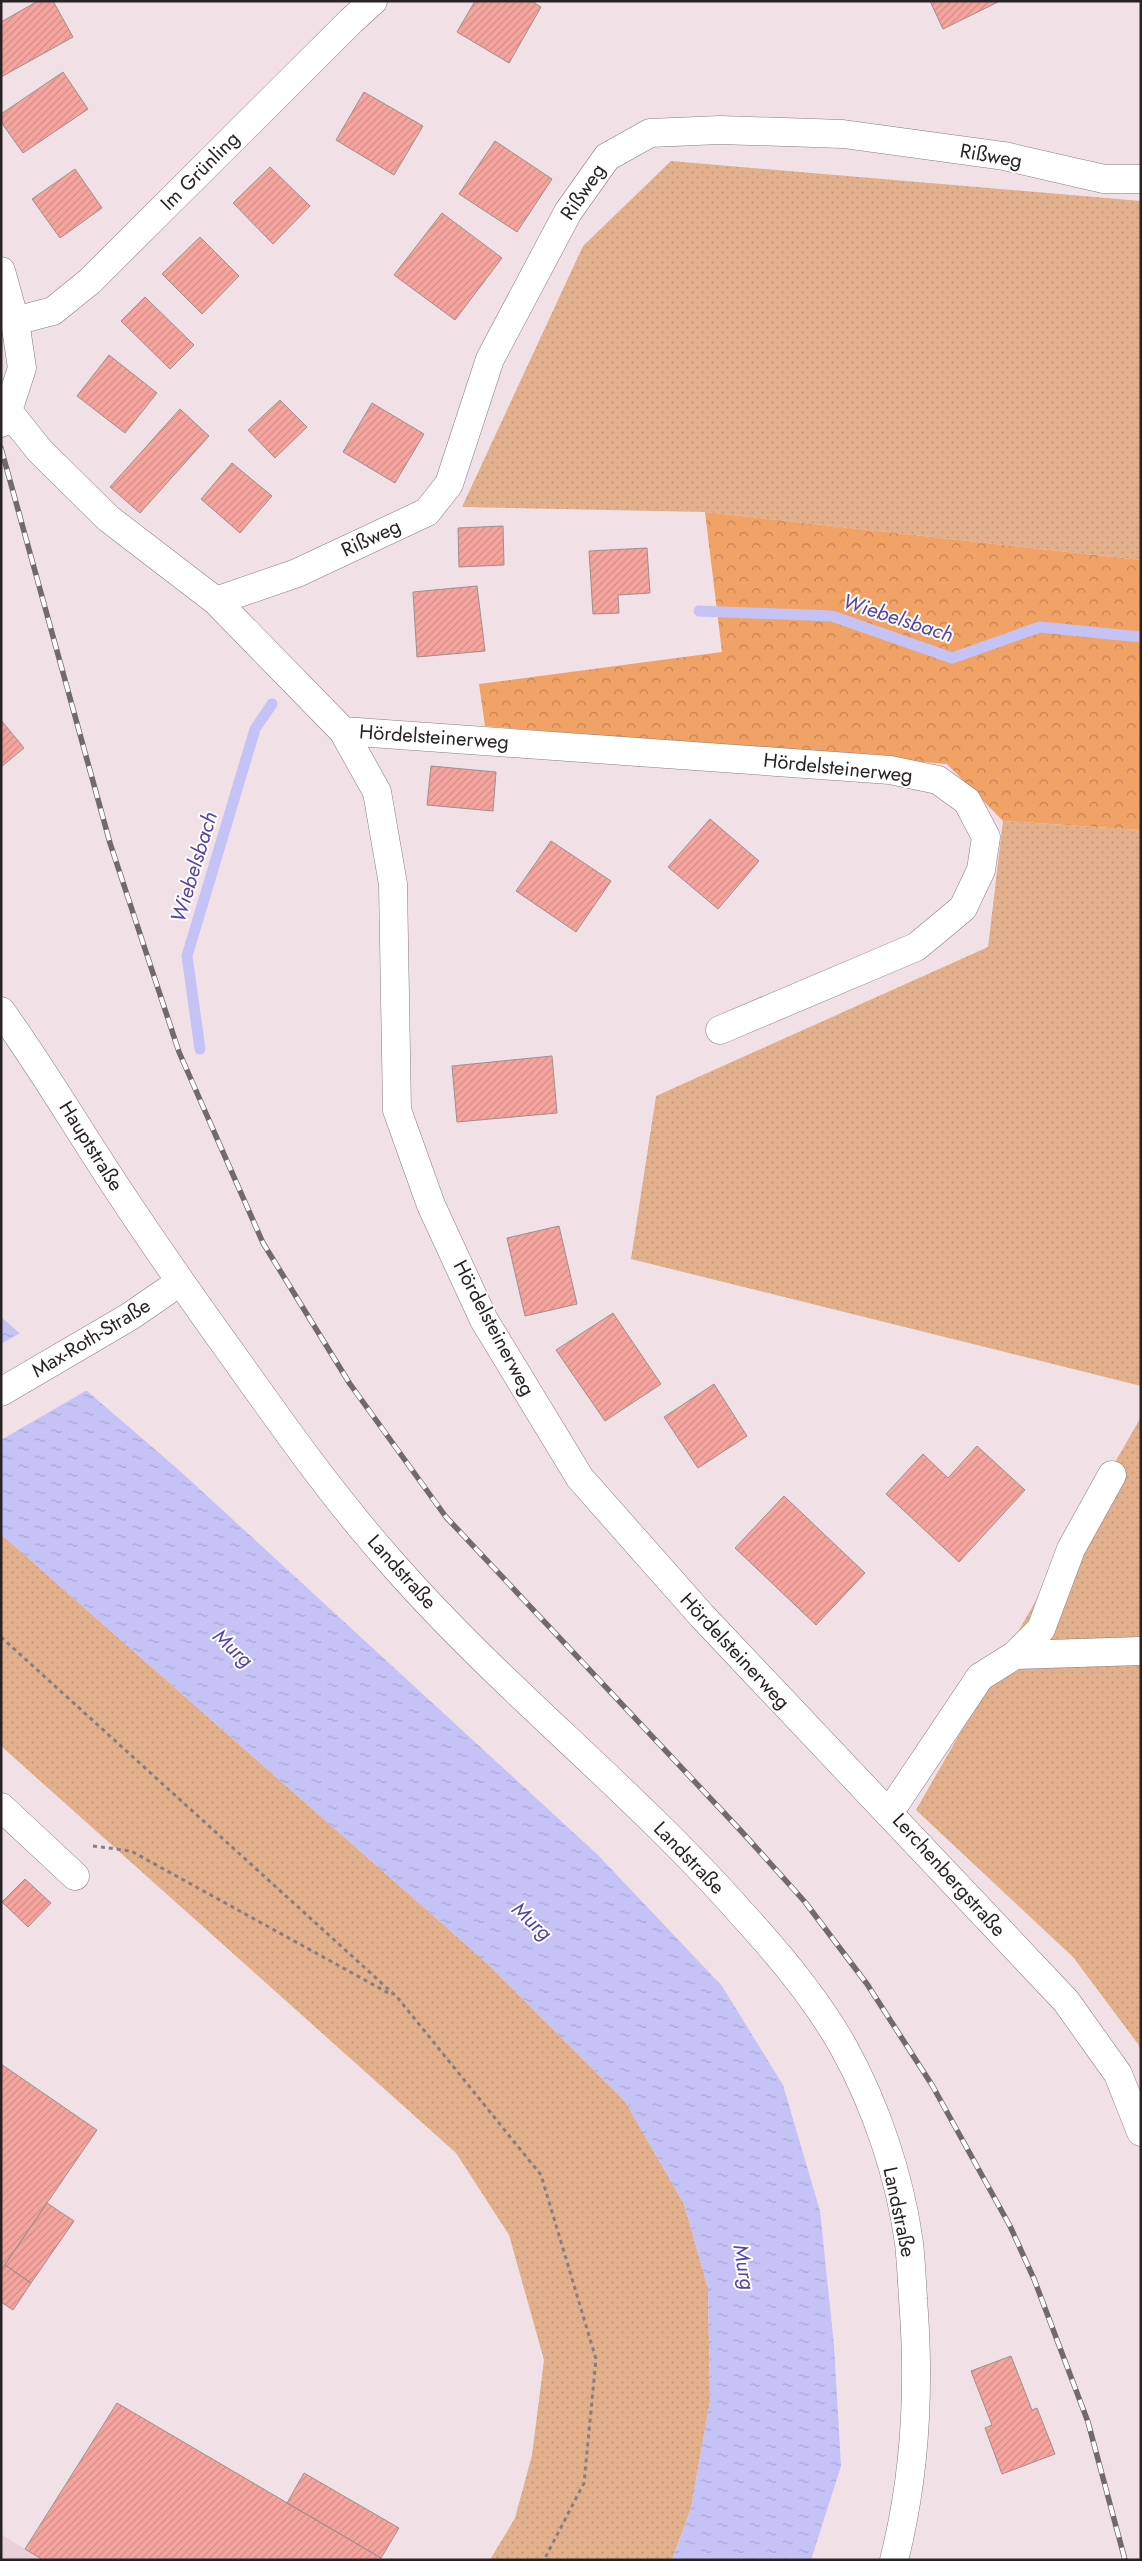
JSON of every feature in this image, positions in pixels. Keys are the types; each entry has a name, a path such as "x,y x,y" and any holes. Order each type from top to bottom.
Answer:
{"street":[{"name":"Im Grünling","path":"15,321 53,311 90,281 347,11 373,1"},
{"name":"Rißweg","path":"216,601 298,573 426,512 449,484 490,359 568,212 607,157 650,134 720,130 843,134 1004,156 1104,179 1141,179"},
{"path":"1,271 15,321 22,368 5,417"},
{"name":"Hördelsteinerweg","path":"5,417 109,519 216,601 343,731 377,792 393,884 397,1110 431,1205 484,1320 580,1478 702,1616 888,1813"},
{"name":"Hördelsteinerweg","path":"343,731 890,770 938,780 967,801 986,837 981,870 963,908 916,947 720,1030"},
{"name":"Hauptstraße","path":"1,1011 37,1062 108,1175 180,1282"},
{"name":"Max-Roth-Straße","path":"1,1392 129,1317 180,1282"},
{"name":"Landstraße","path":"180,1282 294,1442 390,1561 466,1643 698,1864 782,1959 843,2047 870,2106 893,2170 909,2242 916,2343 916,2430 905,2519 894,2560"},
{"name":"Lerchenbergstraße","path":"1112,1475 1071,1549 1041,1629 1015,1655 980,1677 888,1813 1066,2001 1118,2074 1141,2132"},
{"path":"1015,1655 1141,1651"},
{"path":"1,1807 76,1876"}],"path":[{"path":"1,1637 397,1997 541,2175 596,2359 584,2483 544,2560"},
{"path":"92,1846 131,1852 397,1997"}],"shaded area":[{"path":"671,161 1141,201 1141,560 705,512 462,507 583,246"},
{"path":"1003,821 1141,830 1141,1386 631,1259 656,1096 988,947"},
{"path":"1141,1417 1141,2052 1138,2044 1073,1957 916,1810"},
{"path":"1,1534 488,1964 625,2101 684,2204 708,2288 710,2401 691,2508 672,2560 490,2560 515,2518 532,2455 544,2360 509,2235 456,2153 1,1746"},
{"path":"1,2534 25,2549 43,2560 1,2560"}],"green space":[{"path":"705,512 1141,560 1141,830 1003,821 947,764 485,726 479,684 722,652"}],"water":[{"name":"Murg","path":"1,1317 180,1471 598,1855 722,1986 783,2085 820,2211 834,2345 841,2466 811,2560 672,2560 691,2508 710,2401 708,2288 684,2204 625,2101 488,1964 1,1534"}],"pier":[{"path":"22,1332 89,1389 1,1440 1,1344"}],"building":[{"path":"38,1 53,1 73,37 1,77 1,22"},
{"path":"475,1 531,1 541,7 509,63 457,32"},
{"path":"930,1 1000,1 943,29"},
{"path":"63,72 88,109 23,153 1,122 1,114"},
{"path":"364,92 423,126 394,175 336,140"},
{"path":"495,141 552,179 517,232 459,194"},
{"path":"270,167 310,206 273,244 233,203"},
{"path":"75,169 102,208 60,238 32,199"},
{"path":"442,213 502,258 455,320 394,275"},
{"path":"200,237 239,276 202,314 162,274"},
{"path":"145,297 194,345 170,369 121,321"},
{"path":"109,355 157,393 125,433 77,396"},
{"path":"280,400 307,427 275,458 248,430"},
{"path":"372,403 424,434 395,483 343,452"},
{"path":"180,409 209,436 140,513 110,487"},
{"path":"232,463 272,496 240,533 201,499"},
{"path":"503,526 504,565 459,567 458,528"},
{"path":"647,548 650,593 618,595 619,613 593,614 589,551"},
{"path":"477,586 485,651 417,657 413,592"},
{"path":"1,720 24,748 1,767"},
{"path":"431,766 496,772 493,811 427,805"},
{"path":"710,819 759,861 718,909 668,867"},
{"path":"551,841 611,881 576,932 516,891"},
{"path":"552,1056 557,1113 457,1122 452,1066"},
{"path":"559,1226 577,1304 525,1316 507,1238"},
{"path":"613,1313 661,1384 605,1421 556,1350"},
{"path":"714,1384 747,1436 698,1468 664,1417"},
{"path":"977,1446 1025,1490 959,1562 886,1494 923,1454 948,1478"},
{"path":"784,1496 865,1573 816,1625 735,1548"},
{"path":"25,1879 51,1903 28,1927 2,1902"},
{"path":"1,2064 97,2130 1,2270"},
{"path":"47,2203 74,2221 31,2283 5,2265"},
{"path":"5,2265 31,2283 13,2310 1,2302 1,2270"},
{"path":"1011,2356 1032,2410 1037,2408 1055,2454 1002,2474 985,2428 992,2425 971,2371"},
{"path":"117,2403 381,2558 380,2560 43,2560 25,2549"},
{"path":"304,2473 399,2528 381,2558 287,2503"}],"waterway":[{"name":"Wiebelsbach","path":"699,611 832,616 952,658 1040,627 1141,637"},
{"name":"Wiebelsbach","path":"200,1049 187,956 255,729 272,704"}],"railway":[{"path":"1,448 110,843 179,1052 263,1243 350,1384 446,1517 742,1832 805,1902 867,1984 932,2085 1010,2226 1034,2279 1088,2422 1125,2560"}]}
